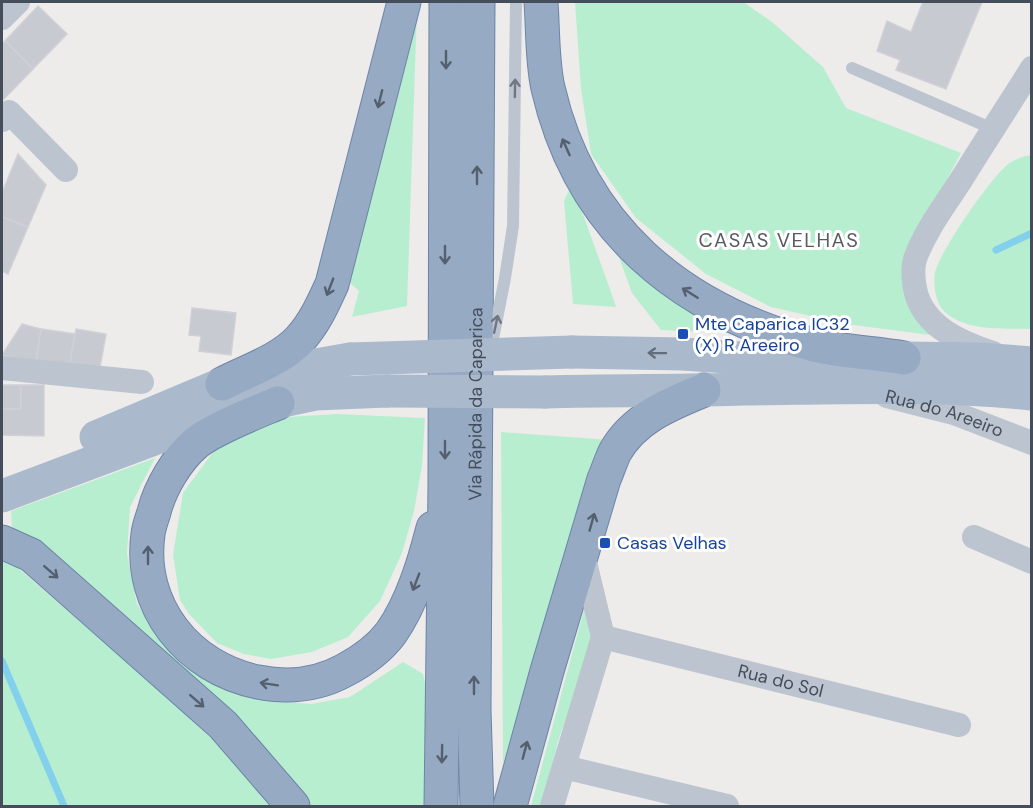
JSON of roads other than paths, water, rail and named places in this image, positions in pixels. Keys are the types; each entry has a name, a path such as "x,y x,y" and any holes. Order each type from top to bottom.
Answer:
{"highway":[{"path":"222,384 283,353 299,340 320,312 332,284 404,2"},
{"name":"Via Rápida da Caparica","path":"441,807 445,486 446,2"},
{"name":"Via Rápida da Caparica","path":"477,807 474,710 478,2"},
{"path":"541,2 547,85 561,135 590,193 629,245 690,294 734,318 769,332 817,345 904,358"},
{"path":"510,807 547,671 604,479 616,451 637,426 661,408 704,390"},
{"path":"278,403 196,443 171,473 157,500 148,533 147,567 155,599 169,627 189,649 209,664 240,679 277,686 309,684 335,676 364,660 390,633 414,588 427,552 445,486"},
{"path":"2,542 31,555 223,725 293,807"}],"main road":[{"path":"2,474 132,423 222,384 350,359 572,352 682,354 802,362 904,358 1032,362"},
{"path":"2,496 218,415 315,394 387,391 545,392 632,389 856,388 955,389 1032,394"}],"street":[{"path":"2,18 18,2"},
{"path":"1032,68 941,211 914,261 915,293 921,307 937,327 954,338 994,354 1032,362"},
{"path":"2,120 9,112 66,170"},
{"path":"2,368 142,382"},
{"name":"Rua do Areeiro","path":"856,388 954,413 1032,443"},
{"path":"974,537 1032,562"},
{"path":"552,807 603,637 583,554"},
{"name":"Rua do Sol","path":"603,637 959,725"},
{"path":"564,767 727,807"}],"lane":[{"path":"476,422 506,278 513,226 516,2"},
{"path":"852,68 993,129"}],"waterway":[{"path":"996,250 1032,233"},
{"path":"2,661 64,806"}],"place":[{"name":"Mte Caparica IC32 (X) R Areeiro","path":"683,334"},
{"name":"Casas Velhas","path":"605,543"}],"district":[{"name":"CASAS VELHAS","path":"779,240"}]}
